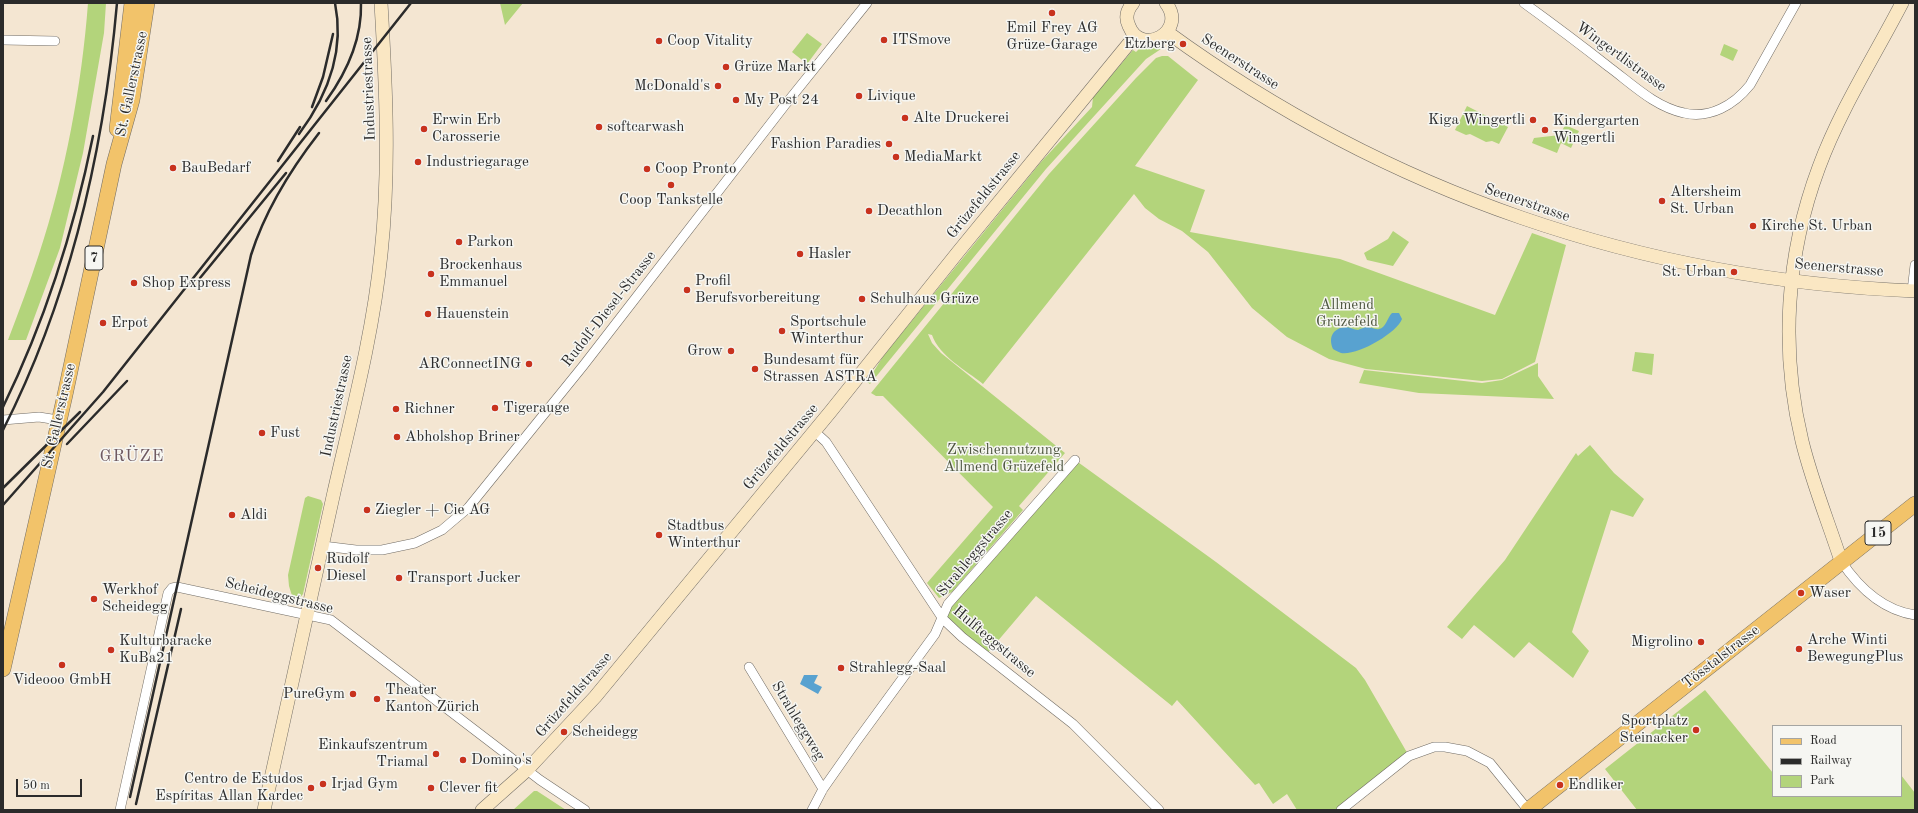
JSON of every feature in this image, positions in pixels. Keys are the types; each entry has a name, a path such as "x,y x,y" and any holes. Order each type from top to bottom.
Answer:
{"main road":[{"name":"St. Gallerstrasse","path":"114,164 119,98 132,3"},
{"name":"St. Gallerstrasse","path":"3,669 114,164 132,100 147,3"},
{"name":"Industriestrasse","path":"264,810 367,343 381,254 388,143 382,3"},
{"path":"1132,3 1127,17 1130,30 1135,36 1141,39 1155,40 1167,32 1172,18 1171,11 1166,3"},
{"path":"1841,562 1804,448 1795,404 1788,334 1791,280 1804,212 1819,166 1835,130 1902,3"},
{"name":"Seenerstrasse","path":"1167,32 1231,78 1307,123 1424,181 1482,205 1578,237 1663,259 1707,268 1791,280 1913,291"},
{"name":"Grüzefeldstrasse","path":"482,810 528,770 595,697 814,431 1135,36"},
{"name":"Tösstalstrasse","path":"1528,810 1915,504"}],"street":[{"name":"Rudolf-Diesel-Strasse","path":"323,546 356,550 382,550 415,543 442,530 468,508 583,366 785,105 867,3"},
{"name":"Wingertlistrasse","path":"1524,3 1650,98 1674,110 1695,114 1713,112 1735,101 1743,94 1750,85 1796,3"},
{"path":"3,40 55,41"},
{"path":"1913,291 1915,265"},
{"path":"3,420 39,417 58,420"},
{"name":"Hulfteggstrasse","path":"814,431 826,442 943,619 962,637 1073,724 1159,810"},
{"name":"Strahleggstrasse","path":"812,810 823,789 935,634 943,619 948,604 1075,460"},
{"path":"1841,562 1871,597 1890,608 1915,615"},
{"name":"Scheideggstrasse","path":"120,810 168,593 170,589 181,587 331,620 559,794 585,810"},
{"name":"Strahleggweg","path":"749,667 823,789"},
{"path":"1340,810 1410,756 1434,747 1445,746 1467,751 1490,763 1528,810"}],"green space":[{"path":"88,3 106,3 104,33 83,153 60,248 26,340 8,340 39,254 57,193 77,97"},
{"path":"500,3 523,3 505,25"},
{"path":"807,33 822,44 807,64 792,52"},
{"path":"1724,44 1738,50 1733,61 1720,55"},
{"path":"1147,46 1161,49 1146,59 1046,169 870,384 867,382 884,355 1041,162 1092,107 1093,97 1133,50 1136,52 1140,48"},
{"path":"1168,56 1198,80 1135,166 1205,190 1190,232 1340,259 1495,315 1532,233 1566,245 1535,362 1502,379 1482,381 1366,369 1329,359 1287,337 1252,308 1208,252 1182,231 1159,219 1145,208 1134,194 983,384 947,356 936,343 932,335 928,334 932,343 941,353 1065,453 1019,506 1023,510 952,592 939,598 927,583 993,507 883,396 876,396 871,393 1049,174 1136,78 1156,58"},
{"path":"1467,106 1508,127 1499,144 1492,141 1486,142 1470,134 1466,135 1455,130"},
{"path":"1565,125 1579,131 1571,148 1561,143 1557,153 1532,143 1534,138 1560,135"},
{"path":"1393,231 1409,242 1393,266 1367,260 1364,253 1388,239"},
{"path":"1635,352 1654,354 1652,375 1632,371"},
{"path":"1538,363 1538,376 1554,399 1419,393 1359,383 1364,370 1482,383 1502,380"},
{"path":"1590,445 1614,473 1644,499 1633,517 1611,510 1572,632 1589,651 1573,678 1529,642 1514,658 1474,625 1462,639 1447,627 1505,560 1576,453 1578,456"},
{"path":"1075,460 1216,562 1356,668 1365,680 1409,756 1341,810 1297,810 1287,794 1273,804 1259,783 1255,785 1177,700 1172,706 1036,596 985,656 943,619 948,604"},
{"path":"308,496 321,500 323,504 303,594 299,599 293,599 289,586 288,575 305,498"},
{"name":"Sportplatz Steinacker","path":"1705,690 1772,772 1772,797 1902,797 1902,776 1915,793 1915,810 1637,810 1605,769"},
{"path":"534,791 537,791 566,810 513,810"}],"water":[{"path":"1392,313 1399,313 1402,319 1399,325 1385,337 1357,351 1341,353 1333,349 1331,337 1338,329 1346,327 1358,330 1367,327 1379,329 1385,325"},
{"path":"804,675 818,675 814,683 822,687 818,694 800,684"}],"railway":[{"path":"3,430 27,380 47,328 65,276 80,222 93,168 103,113 117,3"},
{"path":"299,134 318,104 332,72 338,39 338,21 335,3"},
{"path":"326,101 334,90 352,55 359,29 361,3"},
{"path":"3,505 103,392 411,3"},
{"path":"312,107 323,77 333,34"},
{"path":"278,161 300,127"},
{"path":"130,797 251,255 271,207 289,176 319,133"},
{"path":"3,407 32,342 57,274 77,206 93,136"},
{"path":"200,278 286,173"},
{"path":"67,444 127,381"},
{"path":"3,488 80,412"},
{"path":"136,804 181,609"}],"place":[{"name":"Emil Frey AG Grüze-Garage","path":"1052,13"},
{"name":"ITSmove","path":"884,40"},
{"name":"Coop Vitality","path":"659,41"},
{"name":"Etzberg","path":"1183,44"},
{"name":"Grüze Markt","path":"726,67"},
{"name":"McDonald's","path":"718,86"},
{"name":"Livique","path":"859,96"},
{"name":"My Post 24","path":"736,100"},
{"name":"Alte Druckerei","path":"905,118"},
{"name":"Kiga Wingertli","path":"1533,120"},
{"name":"softcarwash","path":"599,127"},
{"name":"Erwin Erb Carosserie","path":"424,129"},
{"name":"Kindergarten Wingertli","path":"1545,130"},
{"name":"Fashion Paradies","path":"889,144"},
{"name":"MediaMarkt","path":"896,157"},
{"name":"Industriegarage","path":"418,162"},
{"name":"BauBedarf","path":"173,168"},
{"name":"Coop Pronto","path":"647,169"},
{"name":"Coop Tankstelle","path":"671,185"},
{"name":"Altersheim St. Urban","path":"1662,201"},
{"name":"Decathlon","path":"869,211"},
{"name":"Kirche St. Urban","path":"1753,226"},
{"name":"Parkon","path":"459,242"},
{"name":"Hasler","path":"800,254"},
{"name":"St. Urban","path":"1734,272"},
{"name":"Brockenhaus Emmanuel","path":"431,274"},
{"name":"Shop Express","path":"134,283"},
{"name":"Profil Berufsvorbereitung","path":"687,290"},
{"name":"Schulhaus Grüze","path":"862,299"},
{"name":"Hauenstein","path":"428,314"},
{"name":"Erpot","path":"103,323"},
{"name":"Sportschule Winterthur","path":"782,331"},
{"name":"Grow","path":"731,351"},
{"name":"ARConnectING","path":"529,364"},
{"name":"Bundesamt für Strassen ASTRA","path":"755,369"},
{"name":"Tigerauge","path":"495,408"},
{"name":"Richner","path":"396,409"},
{"name":"Fust","path":"262,433"},
{"name":"Abholshop Briner","path":"397,437"},
{"name":"Ziegler + Cie AG","path":"367,510"},
{"name":"Aldi","path":"232,515"},
{"name":"Stadtbus Winterthur","path":"659,535"},
{"name":"Rudolf Diesel","path":"318,568"},
{"name":"Transport Jucker","path":"399,578"},
{"name":"Waser","path":"1801,593"},
{"name":"Werkhof Scheidegg","path":"94,599"},
{"name":"Migrolino","path":"1701,642"},
{"name":"Arche Winti BewegungPlus","path":"1799,649"},
{"name":"Kulturbaracke KuBa21","path":"111,650"},
{"name":"Videooo GmbH","path":"62,665"},
{"name":"Strahlegg-Saal","path":"841,668"},
{"name":"PureGym","path":"353,694"},
{"name":"Theater Kanton Zürich","path":"377,699"},
{"name":"Sportplatz Steinacker","path":"1696,730"},
{"name":"Scheidegg","path":"564,732"},
{"name":"Einkaufszentrum Triamal","path":"436,754"},
{"name":"Domino's","path":"463,760"},
{"name":"Irjad Gym","path":"323,784"},
{"name":"Endliker","path":"1560,785"},
{"name":"Centro de Estudos Espíritas Allan Kardec","path":"311,788"},
{"name":"Clever fit","path":"431,788"}],"district":[{"name":"GRÜZE","path":"132,457"}],"park label":[{"name":"Allmend Grüzefeld","path":"1347,314"},
{"name":"Zwischennutzung Allmend Grüzefeld","path":"1004,458"}]}
